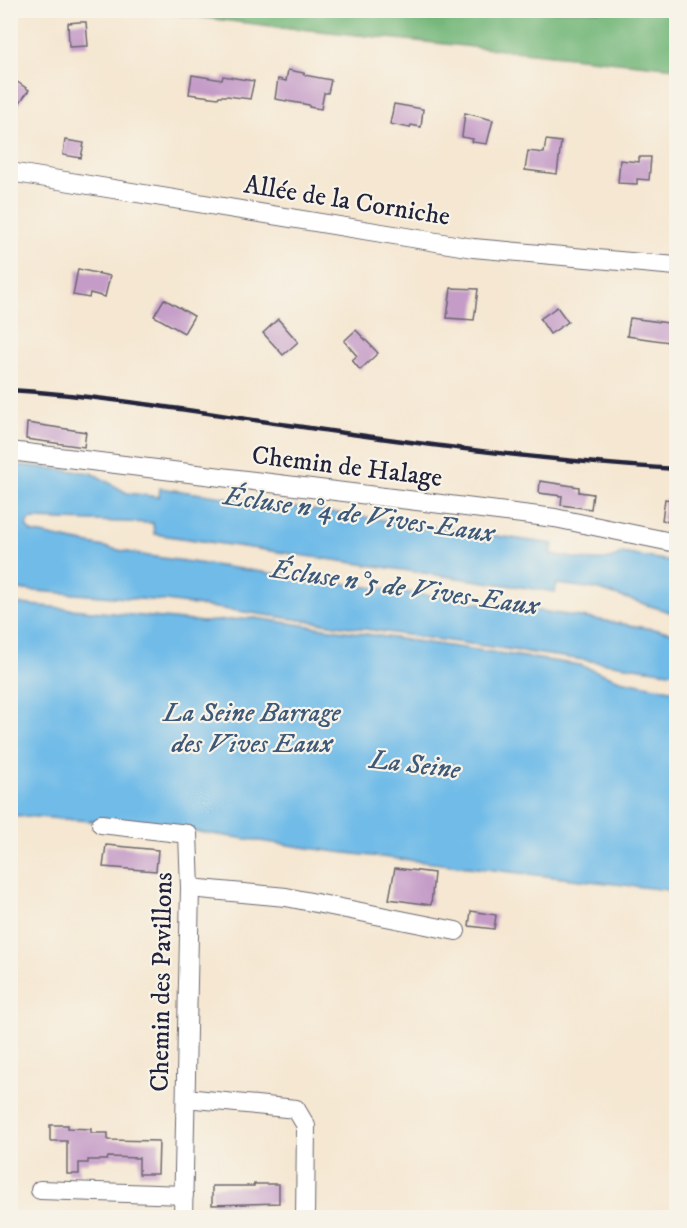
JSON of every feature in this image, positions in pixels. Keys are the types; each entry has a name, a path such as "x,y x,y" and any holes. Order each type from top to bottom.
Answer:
{"street":[{"name":"Allée de la Corniche","path":"10,171 473,248 676,266"},
{"name":"Chemin de Halage","path":"10,451 555,518 676,543"},
{"name":"Chemin des Pavillons","path":"101,824 188,834 190,888 183,1218"},
{"path":"190,888 286,897 456,931"},
{"path":"186,1098 296,1109 306,1126 305,1218"},
{"path":"40,1190 184,1195"}],"green space":[{"path":"150,11 676,11 676,68 271,26"}],"water":[{"name":"La Seine Barrage des Vives Eaux","path":"11,464 92,473 127,493 159,497 160,488 553,544 551,554 578,559 607,559 622,553 676,562 676,614 596,589 557,584 555,592 154,534 153,523 33,519 29,520 26,526 31,532 148,556 588,618 676,633 676,673 166,601 11,589"},
{"name":"La Seine Barrage des Vives Eaux","path":"10,603 203,622 255,618 580,665 620,680 676,691 676,891 337,852 156,826 11,815"}],"building":[{"path":"86,22 88,46 69,47 68,23"},
{"path":"288,70 331,80 328,93 324,93 321,109 275,99 278,79 286,81"},
{"path":"192,75 222,80 223,76 254,81 250,99 189,94"},
{"path":"10,77 29,90 10,116"},
{"path":"394,104 423,109 421,127 411,125 410,128 390,124"},
{"path":"465,113 493,120 487,144 472,142 473,139 462,137"},
{"path":"65,140 84,143 81,158 63,155"},
{"path":"546,140 561,142 557,174 525,170 528,151 544,153"},
{"path":"639,157 651,157 649,180 637,179 637,184 618,183 620,160 639,162"},
{"path":"78,269 110,276 105,297 90,293 89,298 73,295"},
{"path":"451,288 478,289 474,320 447,318"},
{"path":"164,299 194,316 184,333 154,316"},
{"path":"557,307 568,322 550,334 540,319"},
{"path":"630,318 676,324 676,343 627,336"},
{"path":"278,319 298,342 283,355 263,333"},
{"path":"356,330 378,353 360,370 352,360 357,356 344,341"},
{"path":"27,423 86,432 84,447 26,439"},
{"path":"540,481 579,487 579,492 593,494 591,509 561,505 562,496 539,493"},
{"path":"665,499 676,501 676,523 662,520"},
{"path":"106,845 158,850 156,871 103,867"},
{"path":"395,868 434,873 431,905 389,899"},
{"path":"471,911 496,915 494,929 469,926"},
{"path":"50,1125 68,1125 68,1128 91,1129 91,1133 108,1133 108,1140 159,1141 158,1174 139,1174 139,1158 108,1157 107,1160 88,1160 88,1163 79,1163 79,1174 67,1174 67,1141 50,1141"},
{"path":"254,1184 279,1184 279,1203 212,1205 212,1186 254,1186"}],"railway":[{"path":"10,390 115,400 482,451 676,469"}],"water label":[{"name":"Écluse n°4 de Vives-Eaux","path":"359,515"},
{"name":"Écluse n°5 de Vives-Eaux","path":"405,588"},
{"name":"La Seine","path":"415,765"}]}
